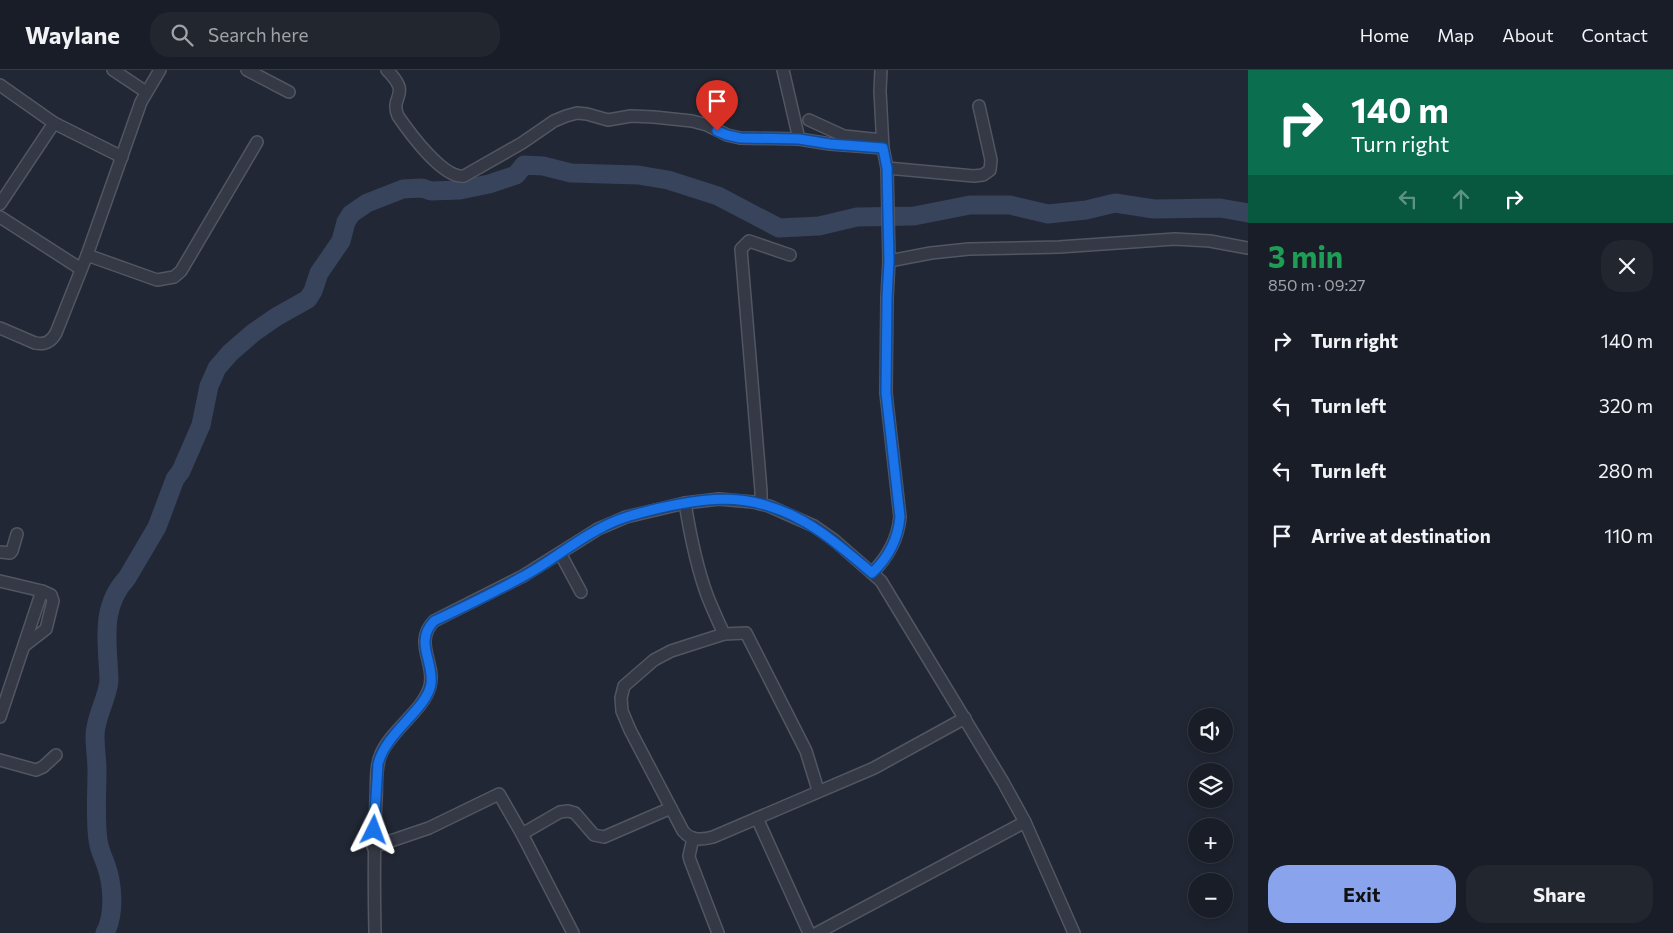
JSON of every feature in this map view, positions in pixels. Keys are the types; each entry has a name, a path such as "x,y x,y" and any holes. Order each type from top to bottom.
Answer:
{"street":[{"path":"113,70 146,92"},
{"path":"0,328 35,344 47,343 53,339 87,255 146,92 160,70"},
{"path":"247,70 289,92"},
{"path":"387,70 396,79 400,88 395,108 398,116 430,157 458,176 464,176 522,143 554,121 577,113 608,120 631,116 654,116 692,121 735,137 799,139 830,144 882,144"},
{"path":"783,70 799,139"},
{"path":"872,573 879,566 895,541 900,517 886,393 889,261 888,194 887,168 882,144 881,70"},
{"path":"0,86 54,123 122,157"},
{"path":"887,168 974,176 983,175 990,170 991,160 980,106"},
{"path":"809,120 844,136 882,144"},
{"path":"0,204 54,123"},
{"path":"87,255 157,280 174,277 181,271 257,142"},
{"path":"0,217 81,269"},
{"path":"889,261 931,253 969,249 1059,247 1175,239 1210,241 1248,248"},
{"path":"760,504 761,491 742,249 749,241 790,255"},
{"path":"375,933 373,847 378,764 393,734 427,696 431,683 425,641 427,629 434,621 523,576 598,529 626,517 685,503 719,499 760,504 814,526 834,540 881,581 965,718 1025,822 1074,933"},
{"path":"685,503 692,544 706,594 724,634"},
{"path":"0,552 10,553 12,551 17,534"},
{"path":"560,553 581,592"},
{"path":"0,581 42,592 0,717"},
{"path":"818,790 806,751 746,634 724,634 671,651 654,660 624,686 621,698 622,711 630,730 683,832 688,836 701,840 714,838 818,790 874,768 965,718"},
{"path":"0,760 36,770 43,767 56,755"},
{"path":"373,847 429,828 499,794 522,834 573,933"},
{"path":"522,834 560,812 568,811 575,813 594,835 604,837 670,808"},
{"path":"757,818 809,933"},
{"path":"817,933 1025,822"},
{"path":"693,838 689,856 690,860 718,933"}],"waterway":[{"path":"105,933 112,908 112,899 108,873 99,847 97,832 95,736 97,722 109,681 107,626 112,601 157,527 175,479 181,471 201,425 209,386 217,368 230,353 253,333 276,317 308,299 319,273 341,241 346,222 351,214 367,203 403,189 422,188 431,191 460,190 489,184 516,175 524,165 543,166 571,173 638,175 668,180 718,196 779,228 819,226 857,217 914,216 970,205 1010,205 1048,214 1086,210 1115,203 1154,209 1220,208 1248,213"}],"route":[{"path":"374,830 378,764 382,751 393,734 427,696 431,683 425,641 427,629 434,621 523,576 598,529 626,517 649,511 700,500 719,499 753,502 769,506 814,526 834,540 872,573 879,566 895,541 900,517 886,393 889,261 887,168 883,148 830,144 799,139 740,138 717,131"}]}
